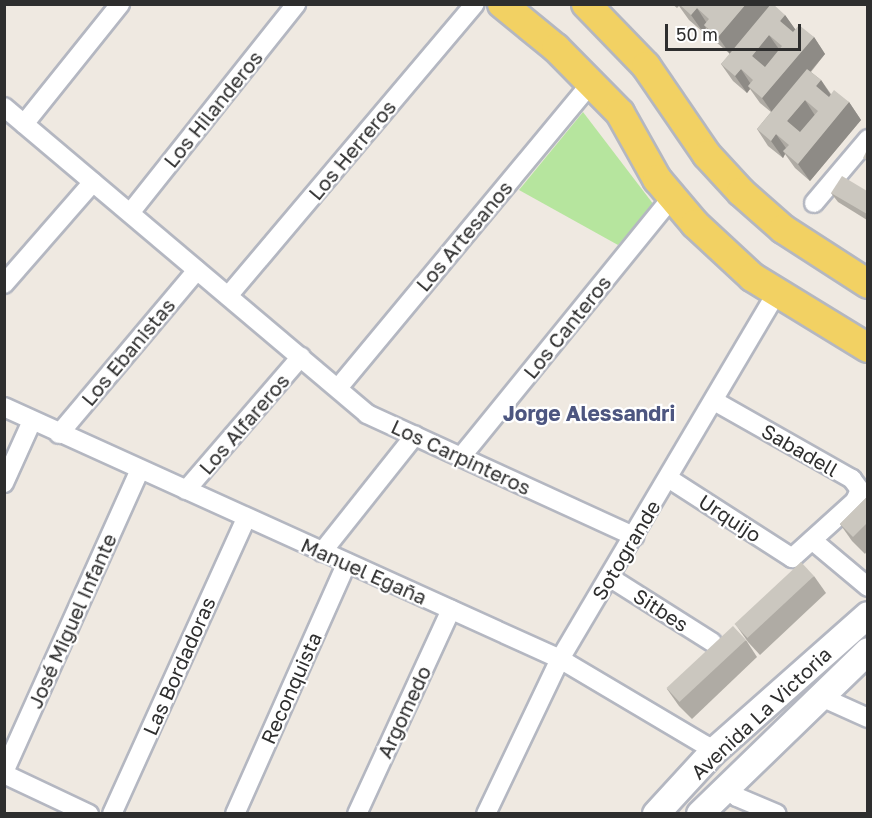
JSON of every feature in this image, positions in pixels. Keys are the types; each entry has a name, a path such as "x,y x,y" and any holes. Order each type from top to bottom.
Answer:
{"main road":[{"path":"502,4 556,48 620,113 657,178 672,197 752,277 867,348"},
{"path":"586,4 646,66 707,155 741,192 783,228 867,284"},
{"name":"Avenida La Victoria","path":"656,813 712,753 867,615"},
{"name":"Avenida La Victoria","path":"700,813 867,651"}],"street":[{"path":"24,124 120,4"},
{"name":"Los Hilanderos","path":"130,213 296,4"},
{"name":"Los Herreros","path":"228,296 475,4"},
{"name":"Los Artesanos","path":"338,388 591,83"},
{"path":"4,107 301,357"},
{"path":"814,203 867,139"},
{"path":"4,285 93,182"},
{"name":"Los Canteros","path":"461,457 672,197"},
{"name":"Los Ebanistas","path":"59,434 197,270"},
{"name":"Sotogrande","path":"486,813 560,659 777,292"},
{"name":"Los Carpinteros","path":"301,357 367,414 634,536"},
{"name":"Los Alfareros","path":"186,490 301,357"},
{"name":"Sabadell","path":"714,401 852,479 860,490 855,501 792,558"},
{"name":"Manuel Egaña","path":"4,407 32,422 560,659 705,745 712,753"},
{"path":"4,483 32,422"},
{"path":"322,552 415,435"},
{"name":"José Miguel Infante","path":"4,773 140,470"},
{"name":"Urquijo","path":"668,478 792,558"},
{"name":"Las Bordadoras","path":"112,813 246,518"},
{"path":"812,540 867,587"},
{"name":"Reconquista","path":"235,813 346,563"},
{"name":"Sitbes","path":"609,577 712,642"},
{"name":"Argomedo","path":"357,813 451,610"},
{"path":"819,696 867,718"},
{"path":"4,773 89,813"},
{"path":"728,786 737,796 777,813"}],"green space":[{"path":"583,112 654,205 618,245 519,190"}],"building":[{"path":"679,4 719,4 721,6 722,4 746,4 718,37 704,25 709,19 697,8 691,15"},
{"path":"771,4 785,15 780,21 793,32 799,25 814,37 762,98 748,86 753,80 741,69 735,76 721,64","holes":["769,35 782,46 765,67 752,56"]},
{"path":"807,69 821,80 816,86 829,97 834,90 849,102 798,164 783,151 789,145 776,134 771,141 757,129","holes":["805,100 818,111 800,132 787,121"]},
{"path":"842,176 867,191 867,214 831,193"},
{"path":"867,497 867,523 853,537 840,524"},
{"path":"801,562 814,576 747,638 734,624"},
{"path":"733,626 746,640 679,702 666,688"}],"district":[{"name":"Jorge Alessandri","path":"589,413"}]}
